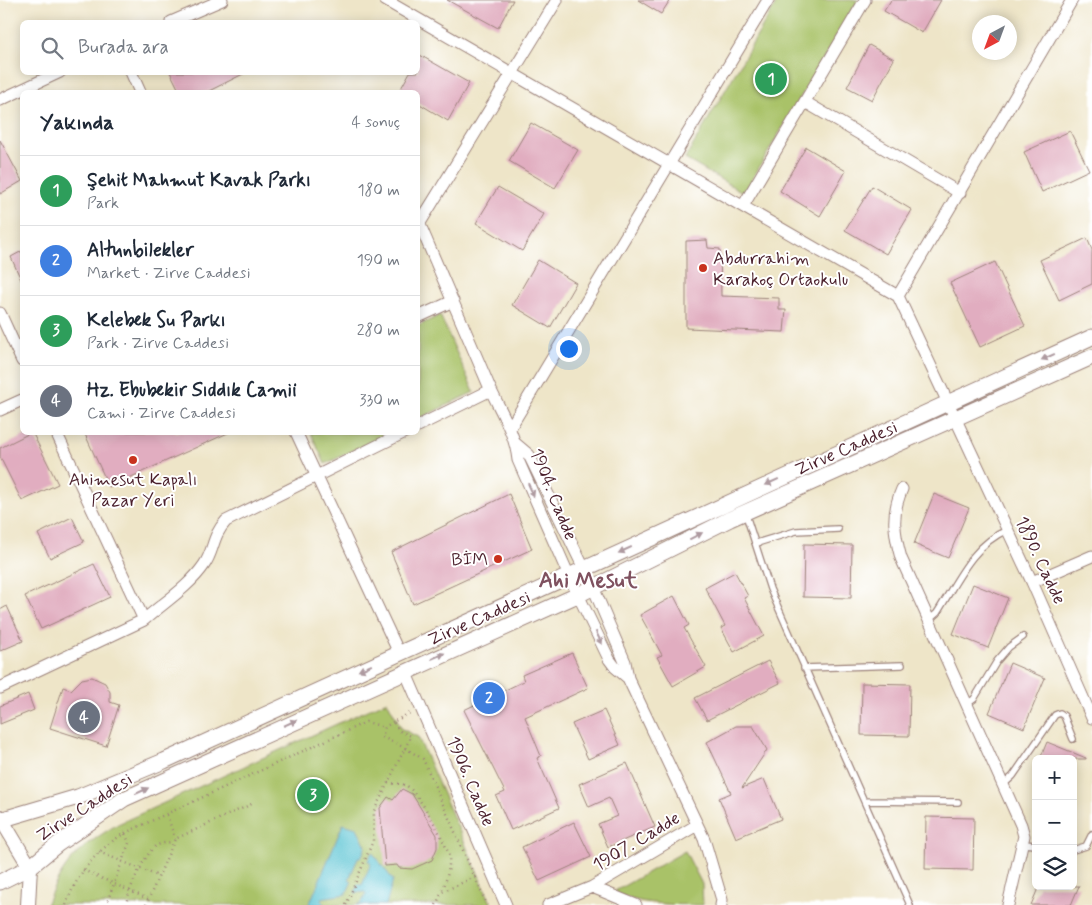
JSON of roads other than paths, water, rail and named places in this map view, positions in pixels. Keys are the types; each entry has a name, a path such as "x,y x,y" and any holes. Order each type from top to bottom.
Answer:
{"main road":[{"name":"Zirve Caddesi","path":"1,819 78,797 156,764 1092,337"},
{"name":"Zirve Caddesi","path":"0,882 30,867 58,844 124,800 405,671 578,595 745,512 1092,356"}],"street":[{"path":"176,20 222,0"},
{"path":"385,0 420,20"},
{"path":"420,223 557,0"},
{"path":"510,428 768,0"},
{"path":"743,206 865,0"},
{"path":"420,20 898,296 1072,0"},
{"path":"21,90 54,75"},
{"path":"132,75 139,90"},
{"path":"0,100 20,91"},
{"path":"805,102 960,193"},
{"path":"420,227 516,444"},
{"name":"1890. Cadde","path":"898,296 946,403 1032,582 1092,718"},
{"path":"420,316 453,301"},
{"path":"0,313 20,357"},
{"path":"420,425 491,390"},
{"path":"0,410 20,401"},
{"path":"57,435 144,620"},
{"path":"297,435 399,653"},
{"path":"0,688 144,620 205,564 216,534 226,522 399,435"},
{"name":"1904. Cadde","path":"516,444 530,455 594,587 625,662 628,678 704,839 722,900 721,905"},
{"name":"1904. Cadde","path":"516,444 518,460 568,576 609,659 628,678"},
{"path":"902,489 894,513 896,543 901,558 1021,825 1023,844 1008,905"},
{"path":"1032,582 1092,556"},
{"name":"1906. Cadde","path":"405,671 506,905"},
{"path":"1,819 30,867 28,905"},
{"name":"1907. Cadde","path":"548,905 592,887 697,824"},
{"path":"592,887 636,905"}],"lane":[{"path":"745,512 757,543 770,589 910,905"},
{"path":"757,543 796,531 838,529"},
{"path":"929,620 937,613 977,550 994,536 1007,530"},
{"path":"966,704 974,700 1002,654 1024,637"},
{"path":"804,668 902,666"},
{"path":"1003,785 1013,776 1055,715 1060,714 1064,716 1073,739"},
{"path":"864,801 958,802"},
{"path":"1077,849 1086,846 1092,834"},
{"path":"1023,844 1032,845"}],"water":[{"path":"343,824 357,828 366,846 361,858 358,858 349,879 352,881 346,894 321,898 324,905 309,905"},
{"path":"372,852 393,880 386,905 357,905 362,902 366,894 365,892 355,893 358,884 362,885 371,863 368,861"}],"place":[{"name":"Şehit Mahmut Kavak Parkı","path":"771,79"},
{"name":"Abdurrahim Karakoç Ortaokulu","path":"703,268"},
{"name":"Ahimesut Kapalı Pazar Yeri","path":"133,460"},
{"name":"BİM","path":"498,559"},
{"name":"Altunbilekler","path":"489,698"},
{"name":"Hz. Ebubekir Sıddık Camii","path":"84,717"},
{"name":"Kelebek Su Parkı","path":"313,795"}],"district":[{"name":"Ahi Mesut","path":"588,579"}]}
